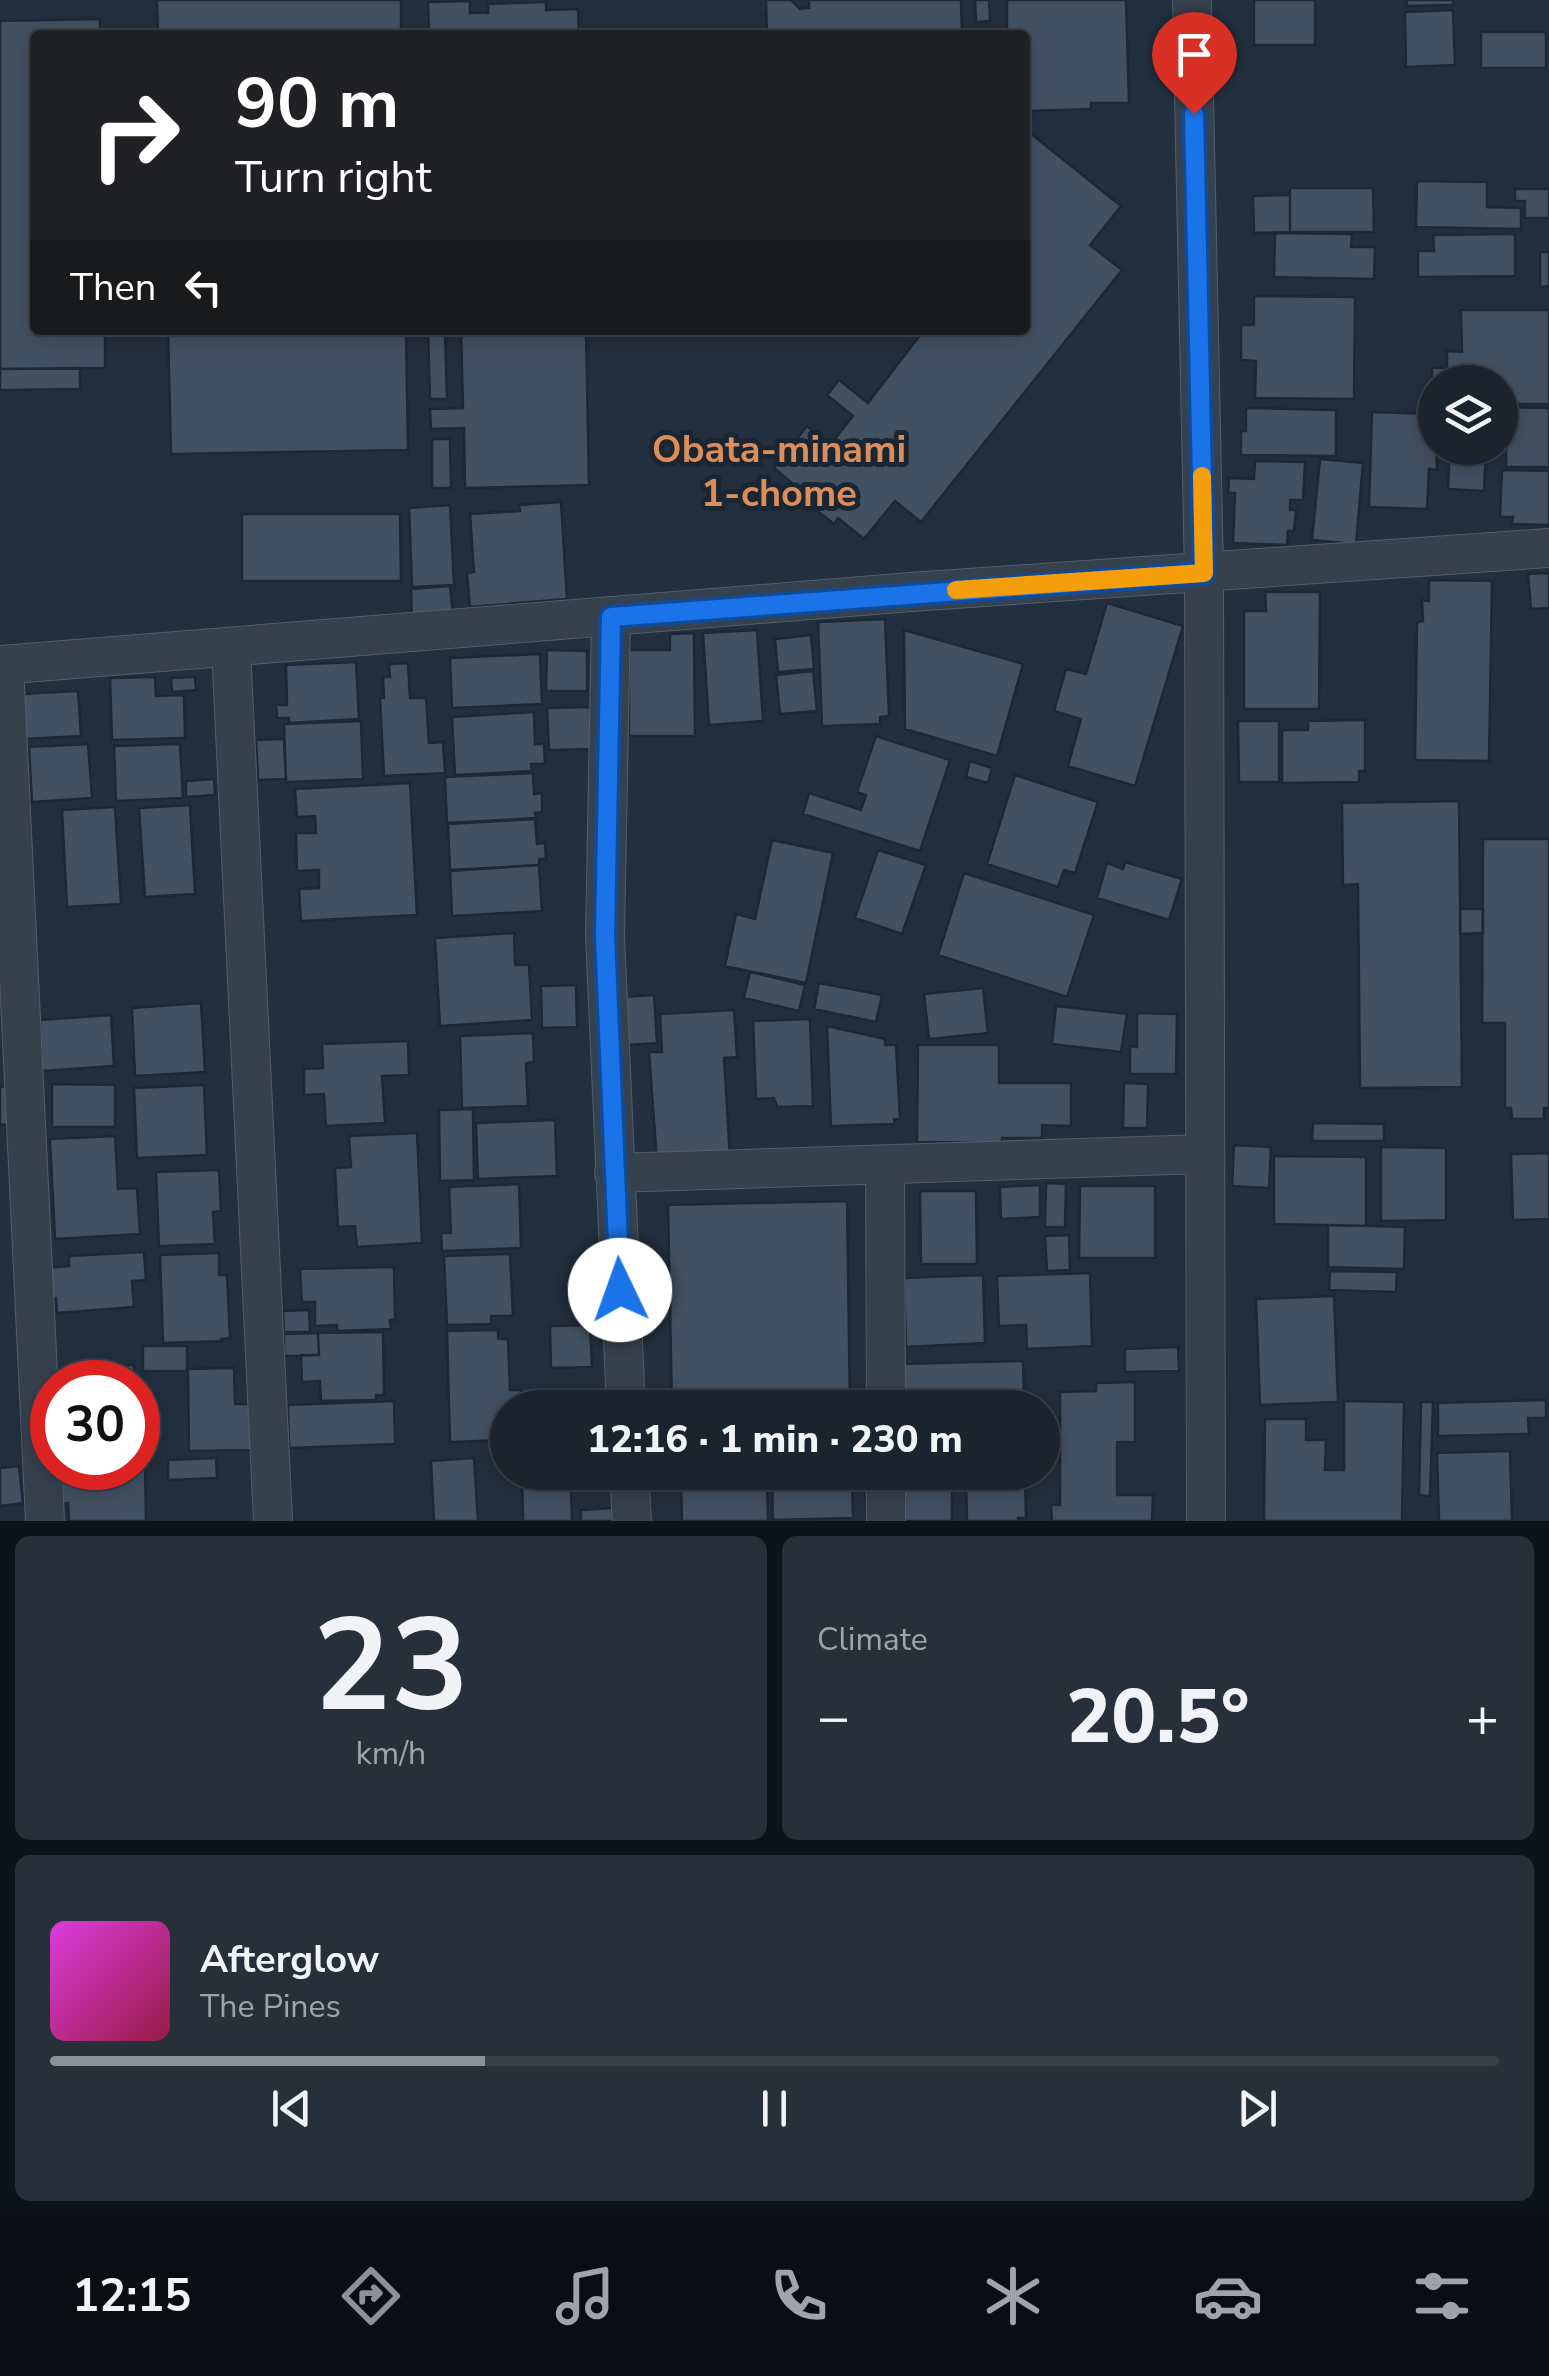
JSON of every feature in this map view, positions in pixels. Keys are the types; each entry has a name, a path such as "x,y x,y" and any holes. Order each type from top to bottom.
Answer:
{"street":[{"path":"1192,0 1204,573 1206,1521"},
{"path":"45,1521 2,665 339,636 1549,548"},
{"path":"611,617 605,936 625,1390"},
{"path":"231,648 273,1521"},
{"path":"614,1173 1204,1154"},
{"path":"885,1164 886,1390"},
{"path":"630,1490 632,1521"},
{"path":"886,1490 886,1521"}],"building":[{"path":"157,0 401,0 401,30 158,30"},
{"path":"766,0 791,0 800,9 809,8 809,0 961,0 962,30 767,30"},
{"path":"975,0 989,0 990,21 976,22"},
{"path":"1007,0 1126,0 1129,103 1091,103 1091,109 1030,111 1030,30 1007,30"},
{"path":"1254,0 1315,0 1315,45 1254,45"},
{"path":"1406,0 1453,0 1453,5 1407,6"},
{"path":"470,1 470,13 488,13 488,4 546,2 546,10 578,9 579,30 429,30 428,2"},
{"path":"1453,10 1455,65 1406,67 1405,12"},
{"path":"100,19 100,30 30,30 30,335 105,335 105,368 0,369 0,21"},
{"path":"1481,32 1546,32 1546,68 1481,68"},
{"path":"1030,133 1121,206 1090,245 1122,270 921,522 895,501 864,539 838,518 834,524 788,488 792,483 774,468 807,426 830,445 853,416 827,395 839,380 868,403 920,335 1030,335"},
{"path":"1417,181 1487,182 1487,207 1521,208 1521,229 1416,227"},
{"path":"1290,188 1373,188 1374,232 1290,232"},
{"path":"1515,189 1549,189 1549,218 1525,218 1525,201 1515,201"},
{"path":"1290,195 1290,232 1254,233 1253,196"},
{"path":"1275,233 1352,234 1351,247 1375,247 1374,279 1274,277"},
{"path":"1515,234 1515,276 1418,277 1418,251 1434,251 1433,235"},
{"path":"1540,252 1549,252 1549,286 1540,287"},
{"path":"1254,296 1355,297 1354,399 1255,398 1256,361 1241,360 1241,325 1254,325"},
{"path":"1461,310 1549,310 1549,404 1518,404 1518,365 1447,365 1447,351 1462,352"},
{"path":"168,335 406,335 408,450 171,454"},
{"path":"428,335 445,335 447,399 430,399"},
{"path":"461,335 586,335 589,485 465,488 464,428 431,429 430,409 463,408"},
{"path":"80,368 80,389 0,390 0,369"},
{"path":"1518,407 1549,408 1549,467 1506,467 1518,465"},
{"path":"1246,408 1336,410 1336,456 1241,455"},
{"path":"1372,412 1418,414 1418,465 1437,465 1437,470 1429,469 1427,509 1369,507"},
{"path":"432,439 450,439 451,488 432,488"},
{"path":"1320,459 1363,463 1356,544 1312,540"},
{"path":"1255,461 1305,462 1303,500 1290,500 1290,510 1296,510 1294,531 1288,531 1287,545 1233,543 1235,493 1228,493 1229,478 1254,479"},
{"path":"1449,465 1485,465 1484,491 1448,489"},
{"path":"1502,470 1549,471 1549,525 1512,524 1513,517 1500,517"},
{"path":"561,502 567,599 470,607 467,573 474,572 470,514 520,511 519,505"},
{"path":"450,505 454,585 412,587 409,508"},
{"path":"242,514 400,514 401,581 242,581"},
{"path":"1549,573 1549,608 1531,609 1528,574"},
{"path":"1429,580 1492,581 1489,761 1415,760 1417,622 1423,621 1422,600 1429,601"},
{"path":"450,586 453,615 412,618 411,589"},
{"path":"1265,592 1320,592 1319,709 1244,709 1244,611 1266,611"},
{"path":"1107,603 1183,626 1135,786 1068,766 1081,719 1054,711 1066,669 1086,674"},
{"path":"885,619 889,716 880,717 880,724 822,726 818,622"},
{"path":"757,630 763,721 709,725 703,633"},
{"path":"904,630 1023,664 997,756 905,729"},
{"path":"694,633 695,736 629,736 629,650 670,650 670,634"},
{"path":"811,635 814,669 778,672 775,639"},
{"path":"547,650 587,651 587,691 546,691"},
{"path":"540,654 542,704 452,708 450,658"},
{"path":"356,662 359,719 289,723 289,718 277,718 276,705 287,705 286,665"},
{"path":"408,663 410,698 426,698 429,743 443,742 445,773 384,776 380,698 384,698 383,677 390,677 389,664"},
{"path":"813,671 817,711 780,714 776,675"},
{"path":"155,677 156,696 184,695 185,738 112,740 110,678"},
{"path":"195,677 196,690 172,692 171,678"},
{"path":"78,691 81,736 24,739 21,694"},
{"path":"590,707 591,749 549,750 547,708"},
{"path":"534,712 535,744 544,744 545,764 531,764 532,771 455,775 452,717"},
{"path":"1365,720 1365,771 1359,771 1359,782 1282,783 1282,730 1308,730 1308,721"},
{"path":"361,721 363,779 286,782 284,724"},
{"path":"1238,721 1279,721 1279,782 1239,782"},
{"path":"876,736 950,760 920,851 803,814 809,793 861,810 866,795 857,792"},
{"path":"284,739 286,779 258,780 256,740"},
{"path":"88,744 92,798 32,802 29,747"},
{"path":"180,744 183,798 116,801 114,746"},
{"path":"970,761 992,768 988,783 966,777"},
{"path":"533,773 534,794 542,793 542,812 535,813 536,818 447,823 445,777"},
{"path":"1015,775 1098,802 1075,873 1064,870 1058,887 987,864"},
{"path":"214,779 215,795 186,797 186,781"},
{"path":"410,783 417,915 301,921 299,889 319,888 319,870 297,871 296,833 316,833 315,816 297,817 295,789"},
{"path":"1459,801 1462,1087 1360,1088 1358,884 1343,885 1342,803"},
{"path":"190,805 195,894 145,897 139,808"},
{"path":"115,807 121,904 67,907 62,810"},
{"path":"535,819 537,844 545,843 546,859 539,859 539,865 450,870 448,824"},
{"path":"1483,839 1549,839 1549,1108 1544,1108 1544,1119 1512,1119 1511,1108 1505,1108 1505,1023 1482,1023"},
{"path":"772,840 833,853 806,983 725,966 736,914 755,919"},
{"path":"878,850 926,865 902,934 855,918"},
{"path":"1125,862 1182,879 1169,920 1097,898 1107,863 1123,869"},
{"path":"539,865 542,911 452,916 450,871"},
{"path":"964,873 1094,915 1067,997 938,955"},
{"path":"1460,909 1483,909 1483,933 1460,934"},
{"path":"514,933 515,965 529,965 532,1020 440,1026 435,938"},
{"path":"750,972 805,985 799,1011 744,998"},
{"path":"819,983 882,995 876,1022 814,1009"},
{"path":"576,985 577,1027 542,1028 541,986"},
{"path":"983,988 988,1033 929,1039 924,994"},
{"path":"654,995 657,1043 626,1045 623,997"},
{"path":"201,1003 205,1072 135,1076 132,1008"},
{"path":"1056,1006 1127,1014 1121,1052 1052,1044"},
{"path":"734,1010 737,1057 724,1058 730,1157 657,1162 649,1052 662,1052 660,1014"},
{"path":"1137,1013 1177,1014 1176,1074 1130,1074 1130,1046 1137,1047"},
{"path":"111,1015 114,1066 42,1071 40,1020"},
{"path":"810,1019 813,1106 777,1107 774,1098 756,1099 753,1021"},
{"path":"827,1026 896,1045 900,1119 894,1119 895,1124 831,1126"},
{"path":"533,1033 534,1062 526,1063 528,1106 462,1108 460,1036"},
{"path":"408,1041 409,1075 382,1076 385,1123 326,1126 324,1094 304,1095 304,1069 323,1068 322,1044"},
{"path":"918,1045 999,1045 999,1083 1071,1083 1071,1126 1042,1125 1042,1138 1002,1138 1002,1143 917,1142"},
{"path":"1124,1083 1148,1084 1147,1128 1123,1128"},
{"path":"52,1084 115,1085 115,1127 52,1127"},
{"path":"204,1085 207,1155 137,1158 134,1088"},
{"path":"12,1086 15,1123 0,1125 0,1087"},
{"path":"473,1109 474,1180 440,1181 439,1110"},
{"path":"555,1120 557,1176 478,1179 476,1123"},
{"path":"1313,1123 1384,1124 1384,1141 1312,1141"},
{"path":"417,1133 422,1243 357,1247 355,1226 338,1227 335,1168 351,1167 349,1136"},
{"path":"115,1136 118,1189 137,1188 140,1234 55,1239 50,1139"},
{"path":"1234,1145 1271,1147 1269,1188 1232,1186"},
{"path":"1381,1147 1446,1148 1446,1220 1381,1221"},
{"path":"1549,1153 1549,1219 1513,1220 1511,1154"},
{"path":"1274,1156 1366,1157 1366,1226 1274,1224"},
{"path":"219,1170 221,1211 213,1212 215,1244 159,1246 156,1172"},
{"path":"1046,1183 1066,1184 1065,1227 1045,1227"},
{"path":"519,1184 521,1248 442,1251 441,1233 451,1233 449,1187"},
{"path":"1040,1185 1040,1217 1001,1219 1000,1187"},
{"path":"1080,1186 1155,1186 1155,1258 1079,1258"},
{"path":"920,1191 976,1191 977,1264 921,1264"},
{"path":"847,1201 850,1390 672,1390 668,1205"},
{"path":"1328,1225 1405,1227 1404,1269 1328,1267"},
{"path":"1069,1235 1070,1270 1047,1271 1045,1236"},
{"path":"144,1252 146,1280 132,1281 134,1307 57,1313 56,1298 45,1299 43,1268 69,1266 69,1256"},
{"path":"219,1253 219,1275 227,1275 230,1338 163,1343 160,1255"},
{"path":"510,1254 513,1316 491,1316 491,1324 447,1325 444,1256"},
{"path":"394,1267 395,1320 390,1320 391,1329 337,1331 337,1325 315,1326 315,1302 302,1302 300,1269"},
{"path":"1330,1271 1397,1272 1396,1292 1329,1290"},
{"path":"1090,1273 1092,1346 1027,1349 1026,1325 999,1326 997,1276"},
{"path":"983,1275 985,1343 906,1347 904,1278"},
{"path":"1334,1296 1338,1402 1260,1405 1256,1299"},
{"path":"309,1310 310,1332 284,1332 283,1311"},
{"path":"590,1325 592,1367 551,1368 550,1326"},
{"path":"498,1330 498,1339 508,1339 510,1390 490,1390 490,1441 450,1442 447,1331"},
{"path":"383,1332 384,1395 376,1395 376,1400 321,1401 320,1381 302,1382 301,1355 319,1355 318,1333"},
{"path":"318,1333 319,1355 284,1356 284,1334"},
{"path":"143,1346 187,1346 187,1371 160,1371 160,1360 143,1360"},
{"path":"1178,1347 1179,1371 1125,1372 1125,1349"},
{"path":"1023,1361 1024,1390 902,1390 901,1364"},
{"path":"234,1368 235,1404 251,1404 252,1450 189,1451 188,1369"},
{"path":"1135,1382 1135,1442 1117,1442 1117,1495 1153,1495 1152,1521 1052,1521 1051,1505 1060,1505 1060,1392 1096,1391 1096,1383"},
{"path":"1546,1400 1546,1418 1528,1418 1529,1434 1438,1436 1438,1403"},
{"path":"394,1401 395,1444 289,1448 288,1405"},
{"path":"1344,1401 1404,1402 1402,1521 1264,1521 1265,1419 1306,1419 1306,1440 1326,1440 1325,1470 1344,1470"},
{"path":"1421,1402 1433,1402 1430,1496 1419,1495"},
{"path":"1510,1451 1512,1521 1439,1521 1437,1453"},
{"path":"216,1458 217,1478 168,1480 168,1460"},
{"path":"474,1458 478,1521 434,1521 431,1461"},
{"path":"19,1466 23,1503 0,1506 0,1468"},
{"path":"55,1490 145,1490 146,1521 69,1521 68,1503 55,1504"},
{"path":"522,1490 571,1490 572,1521 523,1521"},
{"path":"681,1490 767,1490 768,1521 682,1521"},
{"path":"772,1490 852,1490 853,1518 773,1520"},
{"path":"902,1490 952,1490 952,1521 902,1521"},
{"path":"966,1490 1025,1490 1026,1518 967,1521"},
{"path":"613,1508 614,1521 581,1521 581,1510"}],"slow traffic":[{"path":"956,590 1204,573 1202,476"}],"district":[{"name":"Obata-minami 1-chome","path":"779,471"}],"route":[{"path":"620,1290 605,936 611,617 1204,573 1194,114"}]}
